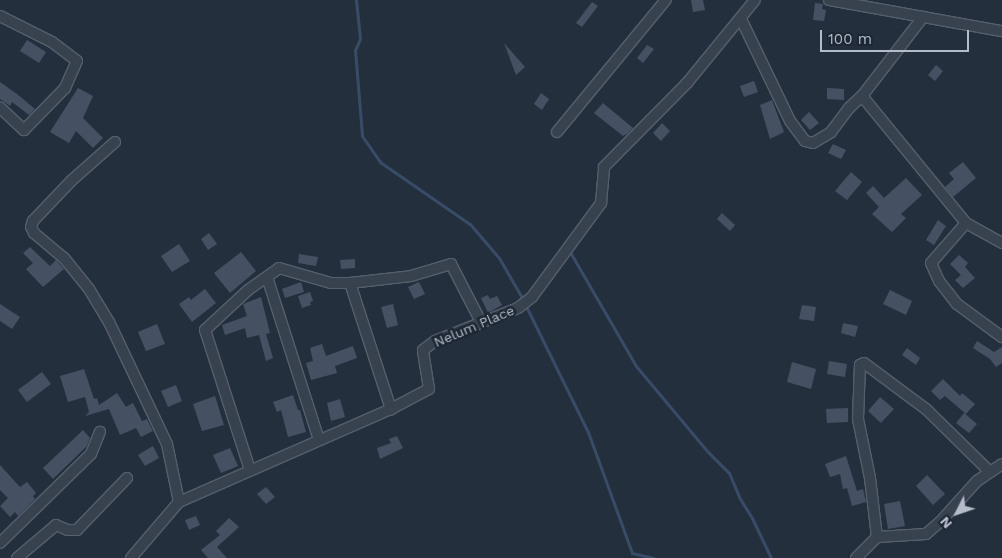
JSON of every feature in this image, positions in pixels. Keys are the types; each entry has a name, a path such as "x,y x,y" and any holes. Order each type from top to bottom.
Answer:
{"street":[{"path":"557,132 666,0"},
{"name":"Nelum Place","path":"131,558 179,502 391,409 429,389 423,350 434,341 518,308 532,297 601,203 604,167 687,83 755,0"},
{"path":"828,0 1002,31"},
{"path":"0,16 52,42 77,61 65,88 24,130 0,108"},
{"path":"741,19 790,121 805,141 813,143 830,132 849,108 862,96 923,17"},
{"path":"862,96 966,223 1002,243"},
{"path":"115,142 72,180 33,221 31,227 34,233 64,258 89,289 109,322 167,444 179,502"},
{"path":"966,223 931,263 940,281 957,304 1002,337"},
{"path":"250,470 205,330 248,290 279,268 331,283 350,283 411,276 451,264 481,322"},
{"path":"267,277 320,440"},
{"path":"350,283 391,409"},
{"path":"877,538 870,478 858,419 860,365 864,363 926,409 990,472"},
{"path":"0,543 91,454 100,432"},
{"path":"856,558 877,538 926,534 940,522 977,481 1002,464"},
{"path":"16,558 56,525 68,530 77,530 127,478"}],"building":[{"path":"691,0 703,0 705,10 693,12"},
{"path":"592,2 598,6 582,27 576,23"},
{"path":"815,3 823,4 822,9 826,10 824,21 813,20"},
{"path":"27,40 46,52 39,63 20,51"},
{"path":"504,43 525,67 516,75"},
{"path":"647,45 654,49 643,63 637,58"},
{"path":"936,65 943,71 935,81 928,75"},
{"path":"754,81 758,92 744,97 740,86"},
{"path":"0,82 35,109 29,115 12,102 10,106 0,99"},
{"path":"78,88 93,96 83,118 103,138 93,148 76,131 69,143 50,132"},
{"path":"827,88 844,89 844,100 827,99"},
{"path":"541,93 549,99 542,110 534,104"},
{"path":"772,100 784,132 770,139 760,105"},
{"path":"603,103 633,128 627,134 623,136 594,113"},
{"path":"809,112 819,123 810,130 801,120"},
{"path":"662,123 670,131 661,141 653,133"},
{"path":"833,144 846,150 841,159 828,153"},
{"path":"963,162 976,178 953,197 945,187 954,179 949,173"},
{"path":"851,172 862,182 847,200 835,191"},
{"path":"906,178 922,195 901,214 906,218 892,232 872,214 879,207 866,193 873,186 884,198"},
{"path":"722,213 735,225 730,231 717,219"},
{"path":"938,220 946,226 934,245 926,240"},
{"path":"209,233 217,244 208,250 201,239"},
{"path":"179,244 190,261 172,272 161,256"},
{"path":"30,247 50,266 56,260 64,269 43,287 26,269 33,263 23,253"},
{"path":"241,252 256,271 230,293 214,273"},
{"path":"299,254 318,257 316,266 298,263"},
{"path":"959,255 968,263 965,267 975,278 963,288 955,280 961,275 950,264"},
{"path":"355,259 355,268 341,269 340,260"},
{"path":"301,282 304,292 285,298 282,289"},
{"path":"419,282 425,294 414,299 408,287"},
{"path":"205,289 216,303 192,322 179,304 189,297 191,300"},
{"path":"890,290 912,301 906,315 883,304"},
{"path":"310,292 313,301 310,302 311,305 302,308 298,296"},
{"path":"488,295 490,299 497,296 502,305 488,313 481,298"},
{"path":"261,297 270,333 266,334 273,358 266,361 259,335 247,338 245,328 225,335 222,325 247,316 243,304"},
{"path":"0,304 20,317 12,329 0,321"},
{"path":"393,304 398,325 387,328 381,307"},
{"path":"802,305 816,307 814,321 799,319"},
{"path":"843,323 858,326 855,337 841,333"},
{"path":"157,324 165,344 146,351 138,332"},
{"path":"977,341 994,352 1002,347 1002,363 996,367 990,359 973,348"},
{"path":"322,344 326,356 353,346 357,358 335,366 337,373 311,380 306,363 313,361 310,348"},
{"path":"907,348 920,358 916,365 902,355"},
{"path":"829,361 847,364 845,377 827,374"},
{"path":"792,362 816,369 811,389 787,382"},
{"path":"84,369 94,399 97,398 99,405 117,393 126,407 133,403 142,421 147,419 153,431 141,437 136,428 120,435 109,409 85,416 89,412 85,397 68,402 60,376"},
{"path":"42,372 51,384 27,402 18,390"},
{"path":"943,379 960,396 962,393 975,404 966,414 945,396 940,400 931,391"},
{"path":"176,385 182,401 168,407 161,391"},
{"path":"293,395 298,410 300,410 306,432 288,437 281,410 277,412 273,402"},
{"path":"215,396 224,425 202,431 193,404"},
{"path":"880,397 894,409 881,423 868,411"},
{"path":"340,399 345,417 331,421 327,403"},
{"path":"848,408 848,422 827,423 826,409"},
{"path":"964,413 977,424 969,433 956,423"},
{"path":"83,430 90,438 87,446 53,479 43,468"},
{"path":"397,436 403,448 380,459 377,448 391,443 389,439"},
{"path":"153,446 159,458 145,466 138,455"},
{"path":"230,448 238,466 221,473 213,455"},
{"path":"846,456 857,491 863,489 866,502 852,506 847,488 843,489 840,474 830,477 825,464"},
{"path":"0,465 20,487 27,482 36,493 33,496 35,499 18,516 15,512 10,517 0,506 8,498 0,490"},
{"path":"927,475 945,494 933,505 916,486"},
{"path":"266,487 275,497 266,504 257,494"},
{"path":"900,501 905,526 888,529 884,504"},
{"path":"196,516 200,525 189,530 185,520"},
{"path":"229,518 239,527 217,547 227,558 208,558 201,550 220,535 216,531"}],"waterway":[{"path":"356,0 360,39 355,50 362,136 380,162 470,224 499,258 521,296 588,432 632,553 653,558"},
{"path":"570,252 636,366 707,451 729,473 739,497 752,518 771,558"}]}
